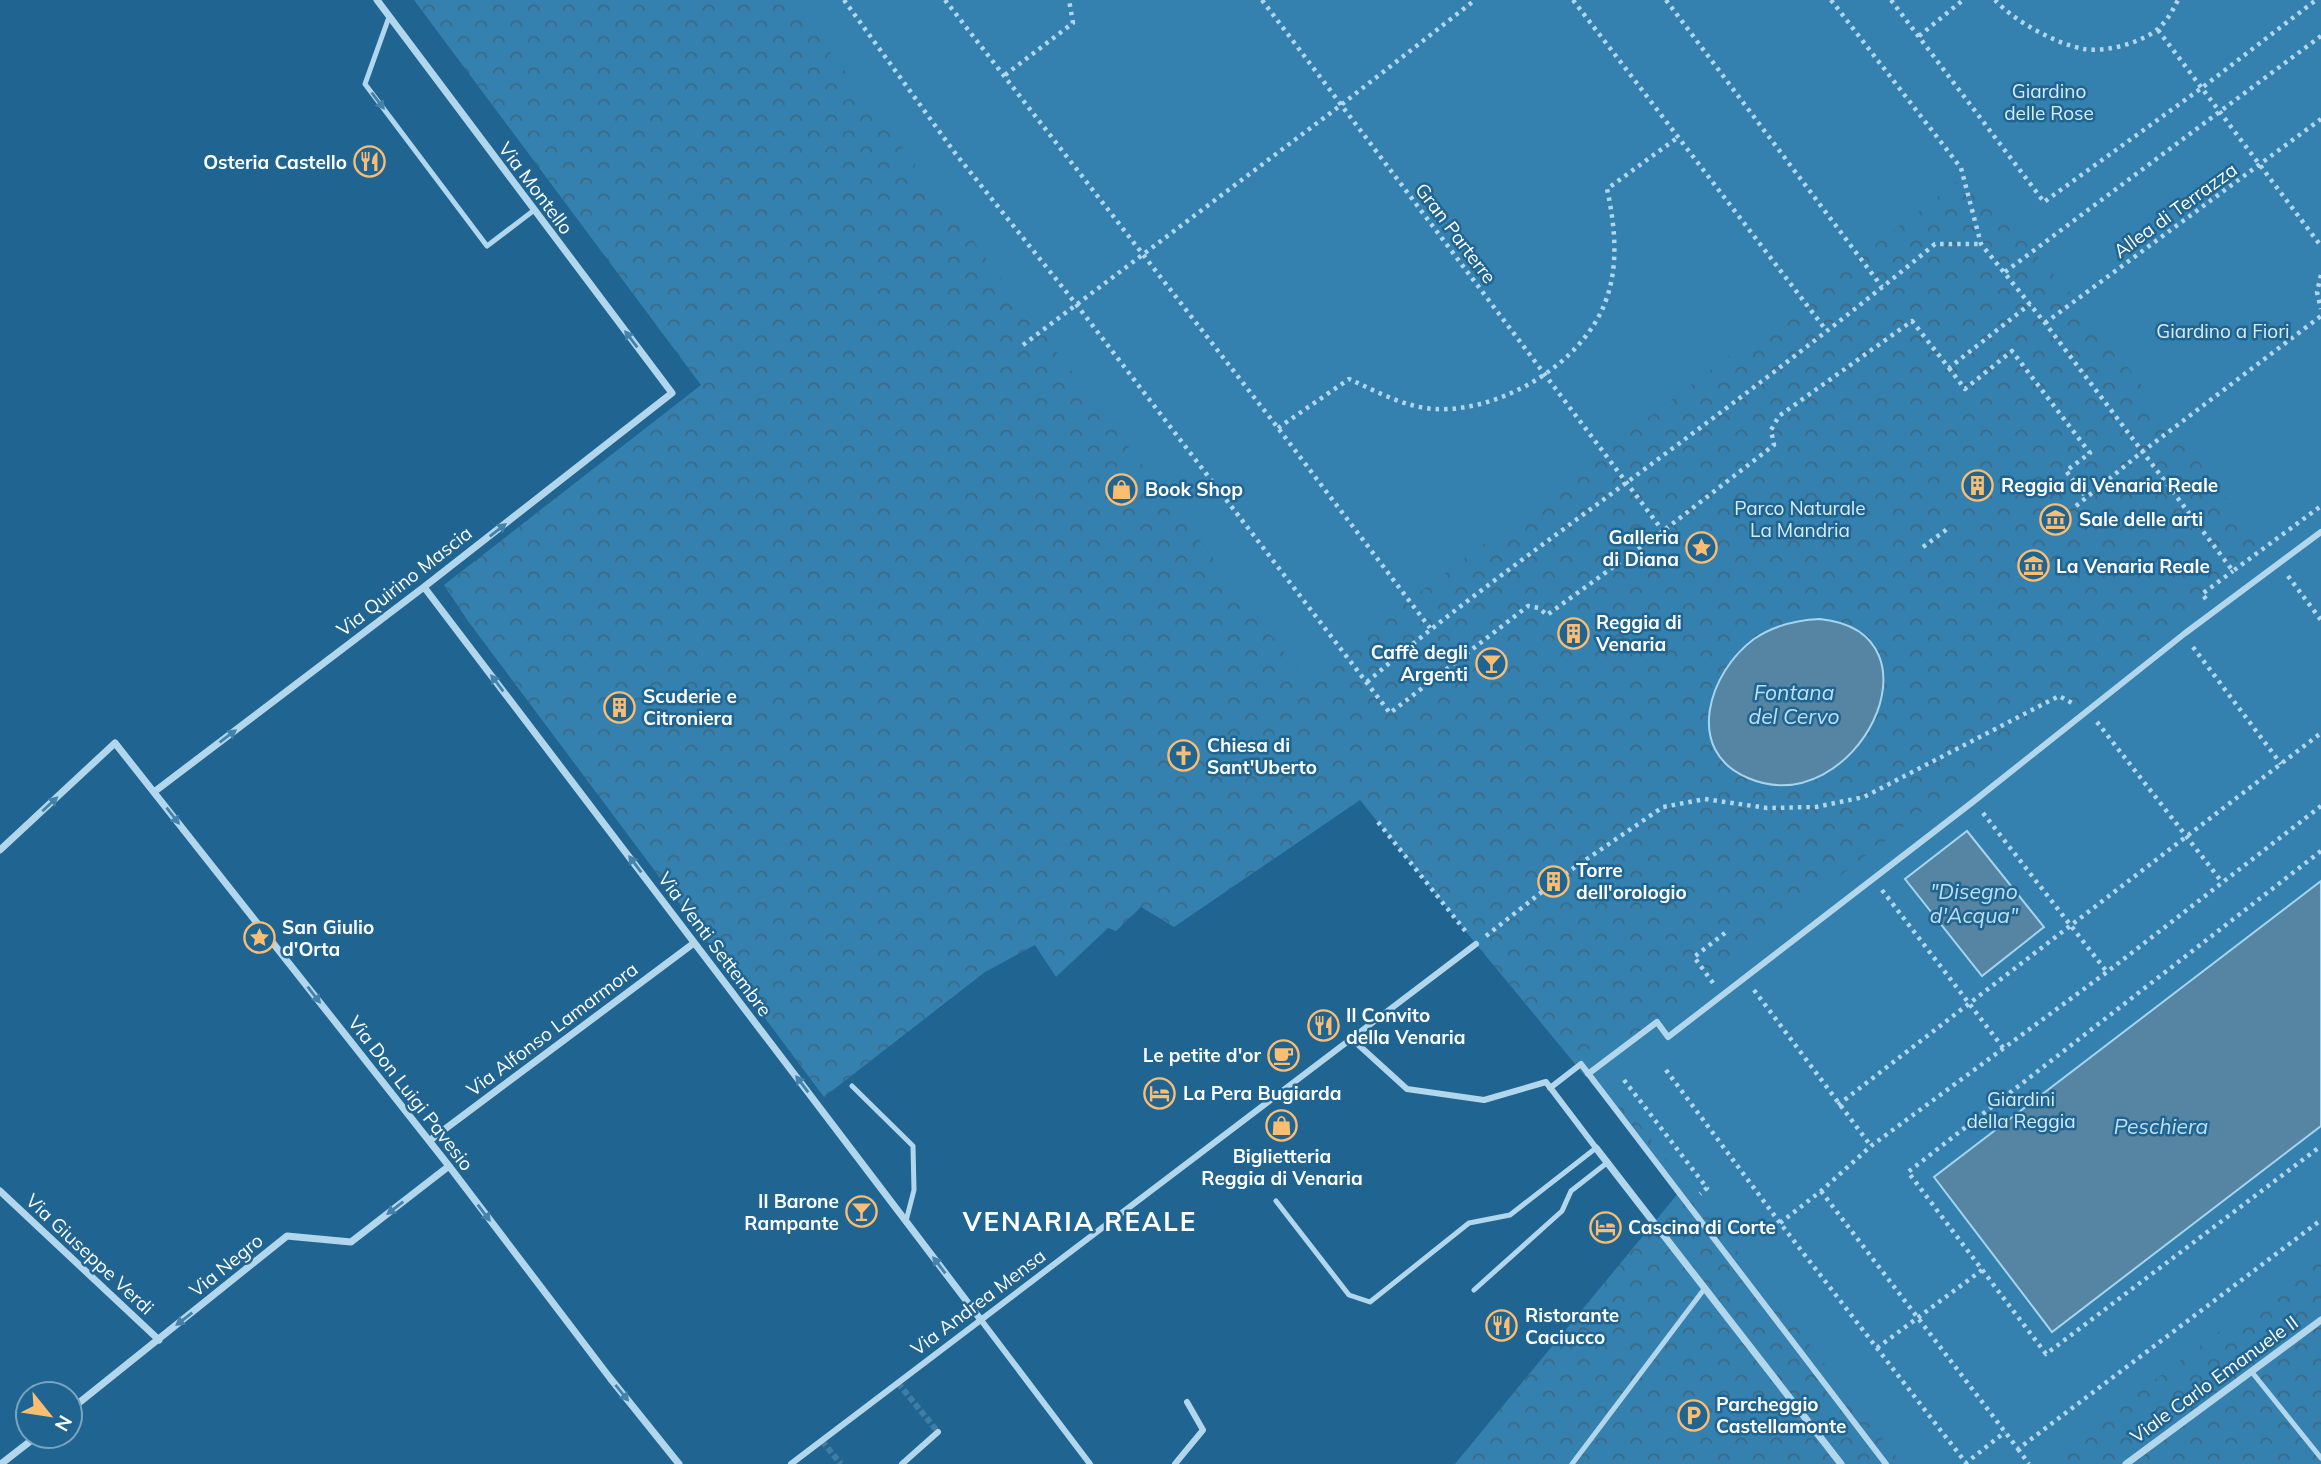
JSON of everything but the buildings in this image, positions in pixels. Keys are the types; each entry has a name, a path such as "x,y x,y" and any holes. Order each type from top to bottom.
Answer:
{"street":[{"name":"Via Montello","path":"377,0 533,211 673,393"},
{"name":"Via Quirino Mascia","path":"154,792 673,393"},
{"path":"1588,1074 1657,1022 1668,1037 1974,801 2184,634 2321,532"},
{"name":"Via Venti Settembre","path":"424,587 981,1320"},
{"name":"Via Don Luigi Pavesio","path":"0,850 115,743 449,1166 679,1464"},
{"name":"Via Alfonso Lamarmora","path":"429,1142 694,943"},
{"name":"Via Andrea Mensa","path":"791,1464 1476,944"},
{"path":"1352,1040 1407,1089 1484,1100 1548,1085 1581,1065 1886,1464"},
{"path":"1548,1085 1841,1464"},
{"name":"Via Negro","path":"84,1399 287,1236 351,1242 449,1166"},
{"name":"Via Giuseppe Verdi","path":"0,1191 159,1340"},
{"path":"981,1320 1090,1464"},
{"name":"Viale Carlo Emanuele II","path":"2126,1464 2321,1320"},
{"path":"1175,1464 1203,1430 1187,1402"},
{"path":"902,1464 939,1432"},
{"path":"1,1464 19,1450"}],"lane":[{"path":"389,17 365,84 373,95 487,246 533,211"},
{"path":"852,1086 913,1146 914,1190 906,1221"},
{"path":"1276,1201 1349,1295 1370,1302 1469,1223 1510,1215 1596,1148"},
{"path":"1474,1290 1562,1211 1571,1191 1608,1162"},
{"path":"1572,1464 1705,1288"},
{"path":"2252,1371 2321,1458"}],"path":[{"path":"844,0 955,153 1076,304 1390,713 1528,606 1539,608 1547,615 1663,531 1774,444 1771,430 1779,416 1912,321 1965,388 2012,351 2090,453 2066,471 2086,497"},
{"path":"945,0 1430,628"},
{"path":"1005,75 1073,23 1069,0"},
{"name":"Gran Parterre","path":"1262,0 1663,531"},
{"path":"1023,345 1475,0"},
{"path":"1573,0 1826,330"},
{"path":"1666,0 1882,288"},
{"path":"1831,0 1961,167 1981,244 2045,323 2233,570 2321,506"},
{"path":"1891,0 2045,202 2203,87 2316,0"},
{"path":"1919,36 1963,0"},
{"path":"1995,0 2024,23 2085,50 2116,49 2158,30 2170,16 2178,0"},
{"path":"2158,30 2321,246"},
{"path":"2005,272 2321,36"},
{"name":"Allea di Terrazza","path":"2045,323 2321,119"},
{"path":"1278,428 1349,379 1398,401 1434,409 1467,406 1502,397 1546,375 1588,334 1606,300 1615,257 1613,219 1607,189 1677,138"},
{"path":"1367,682 1430,628 1626,483 1882,288 1935,244 1981,244"},
{"path":"2321,275 2317,292 2321,309"},
{"path":"1949,368 2030,304"},
{"path":"2076,506 2142,452 2321,316"},
{"path":"1923,547 1950,527"},
{"path":"2278,564 2321,620"},
{"path":"2184,634 2281,764"},
{"path":"1565,874 1663,807 1705,799 1767,808 1816,807 1864,797 2059,696 2069,701"},
{"path":"2088,710 2222,882"},
{"path":"1838,1105 2185,835 2321,733"},
{"path":"1974,801 2107,972"},
{"path":"1780,1223 1871,1146 2107,972 2321,806"},
{"path":"1378,822 1476,944 1543,891"},
{"path":"2321,851 1908,1172 2046,1354 2321,1146"},
{"path":"1873,878 2004,1049"},
{"path":"1722,995 1694,957 1725,933"},
{"path":"1745,978 1871,1146"},
{"path":"1665,1070 1966,1463 2005,1432"},
{"path":"1821,1191 2029,1464"},
{"path":"2018,1449 2321,1220"},
{"path":"1877,1348 1982,1270"}],"green space":[{"name":"Parco Naturale La Mandria","path":"414,0 2321,0 2321,1464 1455,1464 1680,1191 1360,800 1174,927 1141,907 1116,931 1108,928 1056,977 1035,945 985,972 824,1097 468,621 444,585 701,385"},
{"name":"Giardini della Reggia","path":"791,0 2321,0 2321,1256 2042,1464 1902,1464 1584,1053 1618,1027 1631,1039 2061,703 2070,715 2127,671 2125,668 2215,599 2212,594 2267,553 2085,310 1966,175 1305,680"}],"water":[{"name":"Fontana del Cervo","path":"1820,619 1859,632 1879,656 1883,688 1873,721 1852,752 1823,775 1787,785 1748,778 1728,766 1715,750 1709,731 1715,690 1738,653 1754,639 1786,624"},
{"name":"\"Disegno d'Acqua\"","path":"1967,831 2044,927 1982,976 1905,879"},
{"name":"Peschiera","path":"2321,881 2321,1126 2052,1332 1934,1177"}],"tunnel":[{"path":"898,1383 938,1432"},
{"path":"822,1441 841,1464"}],"place":[{"name":"Osteria Castello","path":"370,162"},
{"name":"Reggia di Venaria Reale","path":"1978,485"},
{"name":"Book Shop","path":"1122,489"},
{"name":"Sale delle arti","path":"2056,519"},
{"name":"Galleria di Diana","path":"1702,548"},
{"name":"La Venaria Reale","path":"2033,566"},
{"name":"Reggia di Venaria","path":"1573,633"},
{"name":"Caffè degli Argenti","path":"1491,663"},
{"name":"Scuderie e Citroniera","path":"620,707"},
{"name":"Chiesa di Sant'Uberto","path":"1184,756"},
{"name":"Torre dell'orologio","path":"1553,881"},
{"name":"San Giulio d'Orta","path":"259,938"},
{"name":"Il Convito della Venaria","path":"1323,1026"},
{"name":"Le petite d'or","path":"1284,1055"},
{"name":"La Pera Bugiarda","path":"1160,1093"},
{"name":"Biglietteria Reggia di Venaria","path":"1282,1125"},
{"name":"Il Barone Rampante","path":"862,1212"},
{"name":"Cascina di Corte","path":"1605,1227"},
{"name":"Ristorante Caciucco","path":"1502,1326"},
{"name":"Parcheggio Castellamonte","path":"1693,1415"}],"district":[{"name":"VENARIA REALE","path":"1080,1221"}],"park label":[{"name":"Giardino delle Rose","path":"2049,102"},
{"name":"Giardino a Fiori","path":"2223,331"}]}
